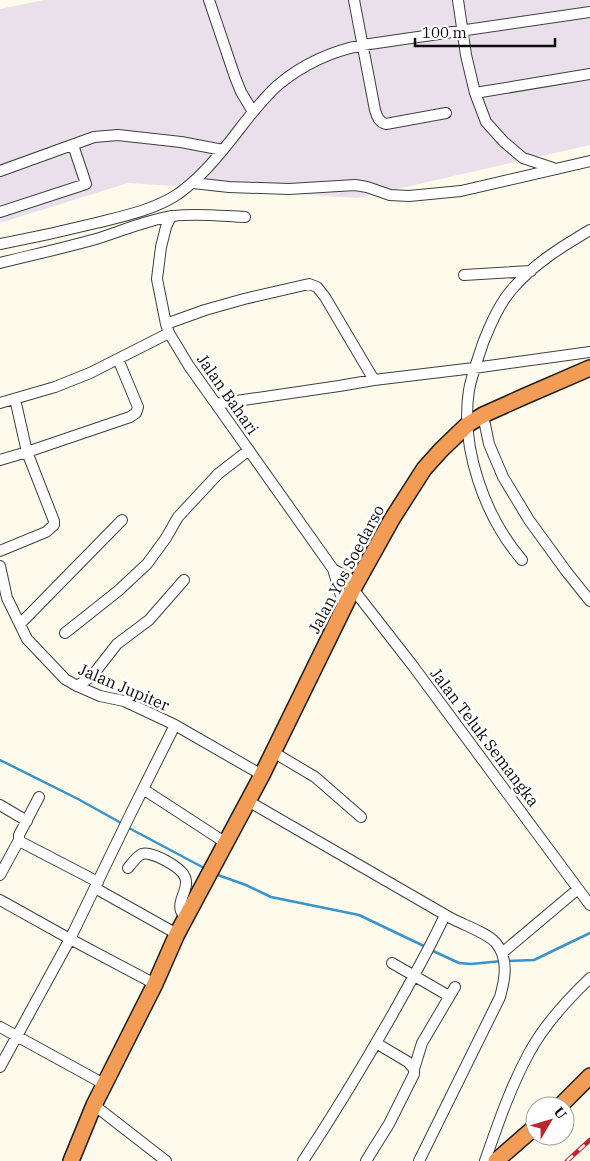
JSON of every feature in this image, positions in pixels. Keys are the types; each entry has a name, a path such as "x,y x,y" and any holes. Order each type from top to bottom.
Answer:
{"highway":[{"name":"Jalan Yos Soedarso","path":"71,1161 104,1084 186,918 262,775 344,606 392,518 424,469 467,425 483,415 590,368"},
{"path":"570,1096 590,1076"},
{"path":"496,1161 525,1136"}],"street":[{"path":"209,0 238,85 253,112"},
{"path":"354,0 375,110 382,122 386,124 446,113"},
{"path":"458,0 466,55 475,93 486,122 522,158 554,169"},
{"path":"0,244 133,214 158,205 176,195 193,183 277,86 291,75 322,57 345,49 590,12"},
{"path":"475,93 590,74"},
{"path":"0,171 94,137 118,134 181,142 223,150"},
{"path":"0,212 86,184 73,145"},
{"path":"193,183 229,188 289,189 355,185 390,195 432,195 461,191 590,161"},
{"path":"0,263 97,239 126,228 171,216 196,214 245,217"},
{"name":"Jalan Bahari","path":"171,216 166,226 161,246 157,279 167,329 216,404 333,569 355,586"},
{"path":"522,560 496,523 485,500 470,448 467,425 469,393 474,368 488,331 502,304 514,287 564,245 590,230"},
{"path":"464,275 531,271"},
{"path":"0,403 55,387 90,373 118,359 167,329 205,310 310,284 317,287 325,297 374,380"},
{"path":"216,404 374,380 590,352"},
{"path":"0,460 130,417 136,413 138,407 118,359"},
{"path":"0,551 46,532 54,525 27,452 15,399"},
{"path":"483,415 489,444 503,477 529,520 566,572 590,600"},
{"path":"64,633 118,591 147,564 166,538 178,517 218,474 249,450"},
{"path":"20,624 122,520"},
{"name":"Jalan Jupiter","path":"0,566 8,598 27,639 65,679 100,696 124,701 175,725 262,775"},
{"name":"Jalan Bahari","path":"333,569 344,606"},
{"path":"77,686 92,676 117,644 149,620 184,580"},
{"name":"Jalan Teluk Semangka","path":"355,586 590,905"},
{"path":"0,1067 70,939 175,725"},
{"path":"273,752 315,777 361,818"},
{"path":"143,789 226,842"},
{"path":"0,875 39,797"},
{"path":"248,800 445,915 489,937 496,942 502,953 505,978 500,997 419,1161"},
{"path":"0,805 27,821"},
{"path":"19,840 178,934"},
{"path":"128,868 140,854 145,853 162,858 181,870 186,877 186,885 181,902 181,911 186,918"},
{"path":"502,953 578,889"},
{"path":"0,900 155,984"},
{"path":"303,1161 376,1043 422,963 445,915"},
{"path":"366,1161 389,1124 414,1074 422,1043 452,992 414,976 392,963"},
{"path":"485,1161 512,1089 530,1052 546,1026 563,1005 590,978"},
{"path":"0,1027 104,1084"},
{"path":"376,1043 408,1062 414,1069"},
{"path":"94,1105 166,1161"}],"shaded area":[{"path":"44,0 590,0 590,145 357,198 128,183 0,223 0,9"}],"waterway":[{"path":"0,760 123,824"},
{"path":"127,827 206,869"},
{"path":"215,874 246,885 271,897 359,915 426,947"},
{"path":"508,961 534,960 590,933"},
{"path":"431,950 459,963 471,964 502,961"}],"railway":[{"path":"567,1161 590,1140"}]}
